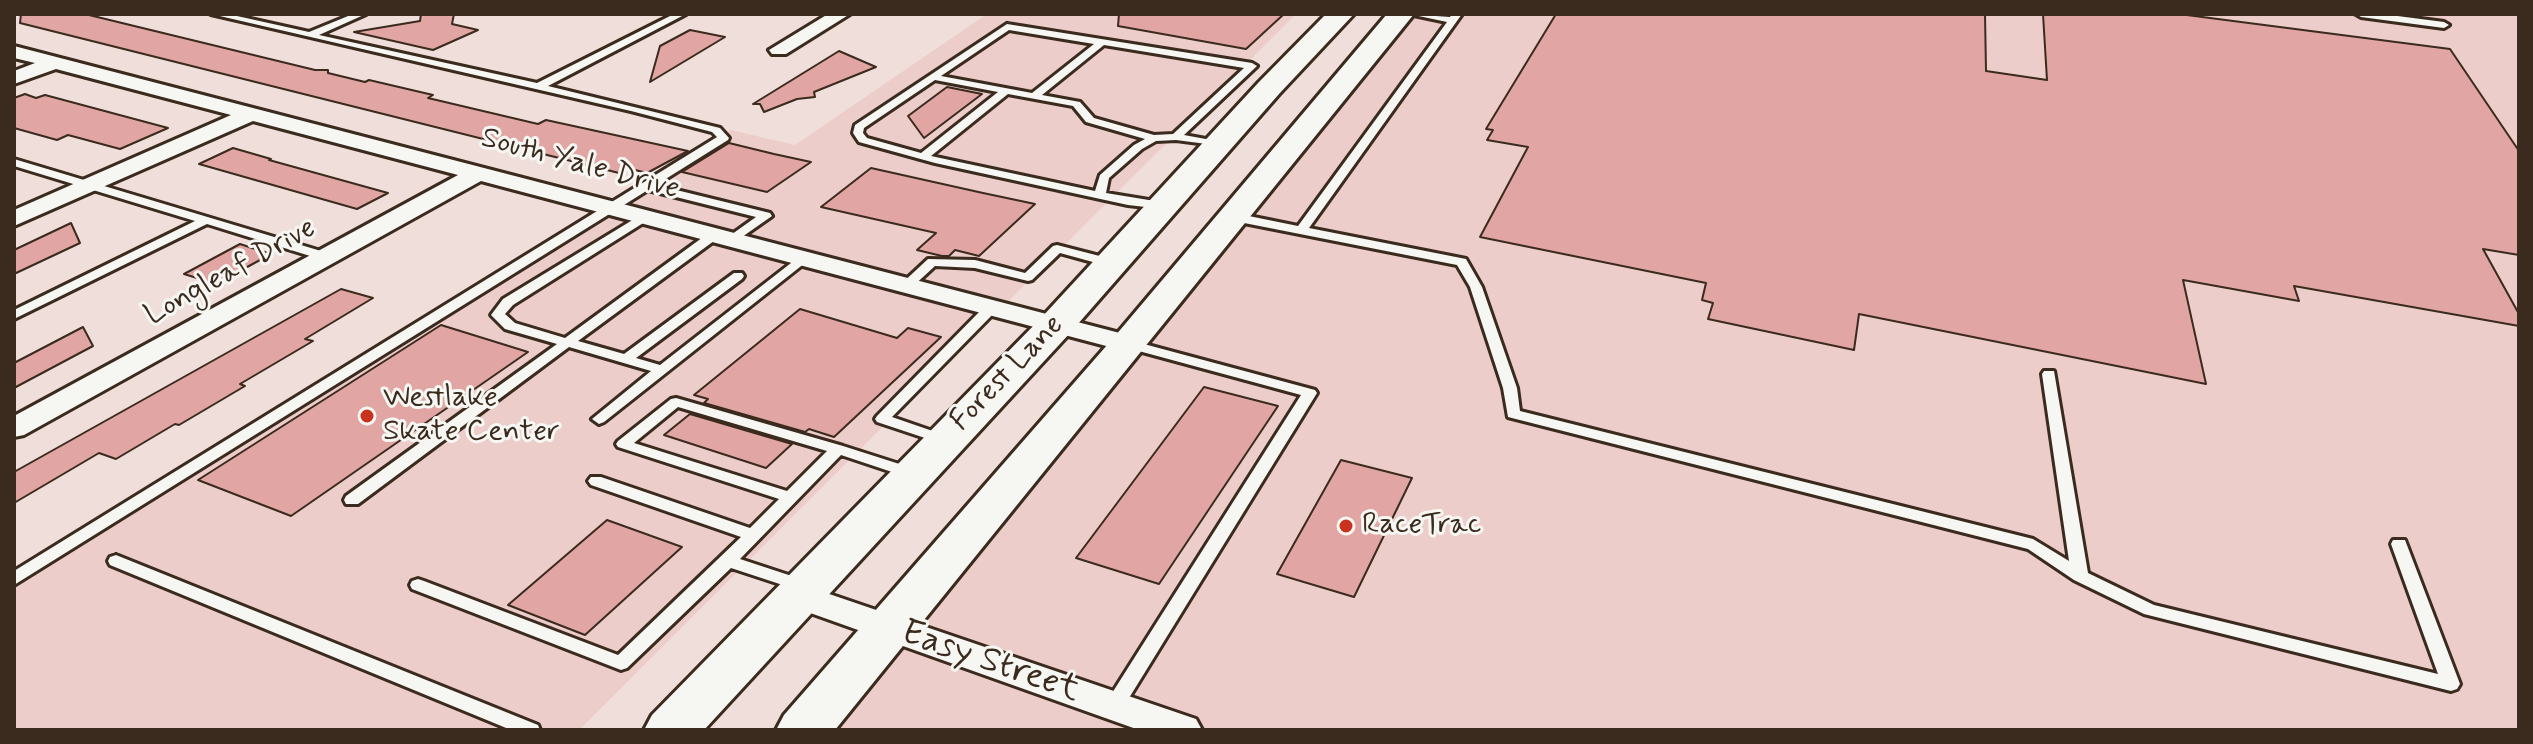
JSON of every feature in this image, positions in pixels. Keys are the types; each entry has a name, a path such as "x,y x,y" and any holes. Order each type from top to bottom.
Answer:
{"main road":[{"name":"Forest Lane","path":"671,730 1056,325 1218,144 1341,14"},
{"path":"803,730 1129,344 1401,14"},
{"path":"1164,205 1234,217"}],"street":[{"path":"779,50 841,14"},
{"name":"South Yale Drive","path":"14,52 1129,344"},
{"path":"14,78 58,62"},
{"path":"14,219 253,113"},
{"name":"Longleaf Drive","path":"14,428 479,173"},
{"name":"Easy Street","path":"801,590 889,628 1183,730"}],"lane":[{"path":"14,579 608,207 724,138 722,133 632,108 216,14"},
{"path":"310,35 361,14"},
{"path":"538,87 681,14"},
{"path":"1414,14 1454,17"},
{"path":"2361,14 2444,25 2436,14"},
{"path":"1302,229 1454,17"},
{"path":"1164,205 1100,195 924,156 863,140 858,133 859,127 1007,27 1252,66 1176,137"},
{"path":"1034,96 1102,42"},
{"path":"932,77 1076,104 1090,120 1154,138 1176,137 1218,144"},
{"path":"924,156 1006,91"},
{"path":"1100,195 1104,177 1138,147 1154,138"},
{"path":"14,162 327,257"},
{"path":"352,500 566,343 723,238 766,216 644,186"},
{"path":"644,217 508,302 498,315 510,326 663,370"},
{"path":"1234,217 1462,262 1476,287 1510,388 1513,414 2033,545 2080,576 2150,610 2451,684 2399,544"},
{"path":"14,315 206,220"},
{"path":"905,286 932,262 975,264 1028,277 1057,249 1111,263"},
{"path":"599,419 804,259"},
{"path":"626,359 738,276"},
{"path":"945,440 882,419 991,308"},
{"path":"1114,706 1310,393 1129,344"},
{"path":"2049,374 2080,576"},
{"path":"792,498 623,444 676,402 913,474"},
{"path":"418,585 621,663 792,498 838,449"},
{"path":"596,481 753,535"},
{"path":"116,561 531,730"},
{"path":"728,561 801,590"}],"shaded area":[{"path":"987,14 1296,14 579,730 14,730 14,576 731,130 795,145"},
{"path":"1402,14 2519,14 2519,730 796,730"}],"building":[{"path":"21,14 85,14 315,70 328,70 328,73 365,82 369,80 433,95 428,98 538,124 546,120 688,151 647,173 627,168 619,173 20,23"},
{"path":"421,14 454,14 452,24 478,30 433,50 354,32 420,21"},
{"path":"1119,14 1284,14 1246,49 1118,26"},
{"path":"1556,14 1985,14 1986,71 2047,80 2043,14 2179,14 2450,49 2519,151 2519,255 2483,249 2519,314 2519,326 2294,286 2299,301 2183,280 2206,384 1859,314 1854,350 1708,319 1713,303 1702,300 1706,283 1480,237 1528,147 1487,140 1493,130 1486,129"},
{"path":"690,30 725,37 650,82 660,46"},
{"path":"839,51 876,67 814,92 815,97 797,99 764,112 760,104 753,104"},
{"path":"947,87 982,94 924,138 908,116"},
{"path":"25,94 36,98 45,95 168,128 120,149 68,135 57,140 14,128 14,98"},
{"path":"729,143 811,162 767,192 682,172"},
{"path":"233,148 388,193 357,209 199,164"},
{"path":"871,168 1035,204 979,256 955,250 949,256 942,256 917,250 936,233 821,207"},
{"path":"71,223 80,243 14,274 14,250"},
{"path":"240,244 271,254 216,284 184,274"},
{"path":"341,289 373,298 305,339 313,341 240,384 245,386 179,425 175,424 116,459 99,453 14,503 14,472"},
{"path":"800,309 897,338 908,328 941,337 834,437 809,429 805,432 704,403 708,399 694,395"},
{"name":"Westlake Skate Center","path":"441,325 528,352 291,516 198,480"},
{"path":"83,327 93,346 14,388 14,363"},
{"path":"1204,387 1278,406 1159,584 1076,558"},
{"path":"690,414 792,444 766,468 664,435"},
{"name":"RaceTrac","path":"1341,460 1412,478 1354,597 1277,574"},
{"path":"607,520 682,547 585,635 508,605"}],"place":[{"name":"Westlake Skate Center","path":"367,416"},
{"name":"RaceTrac","path":"1346,526"}]}
